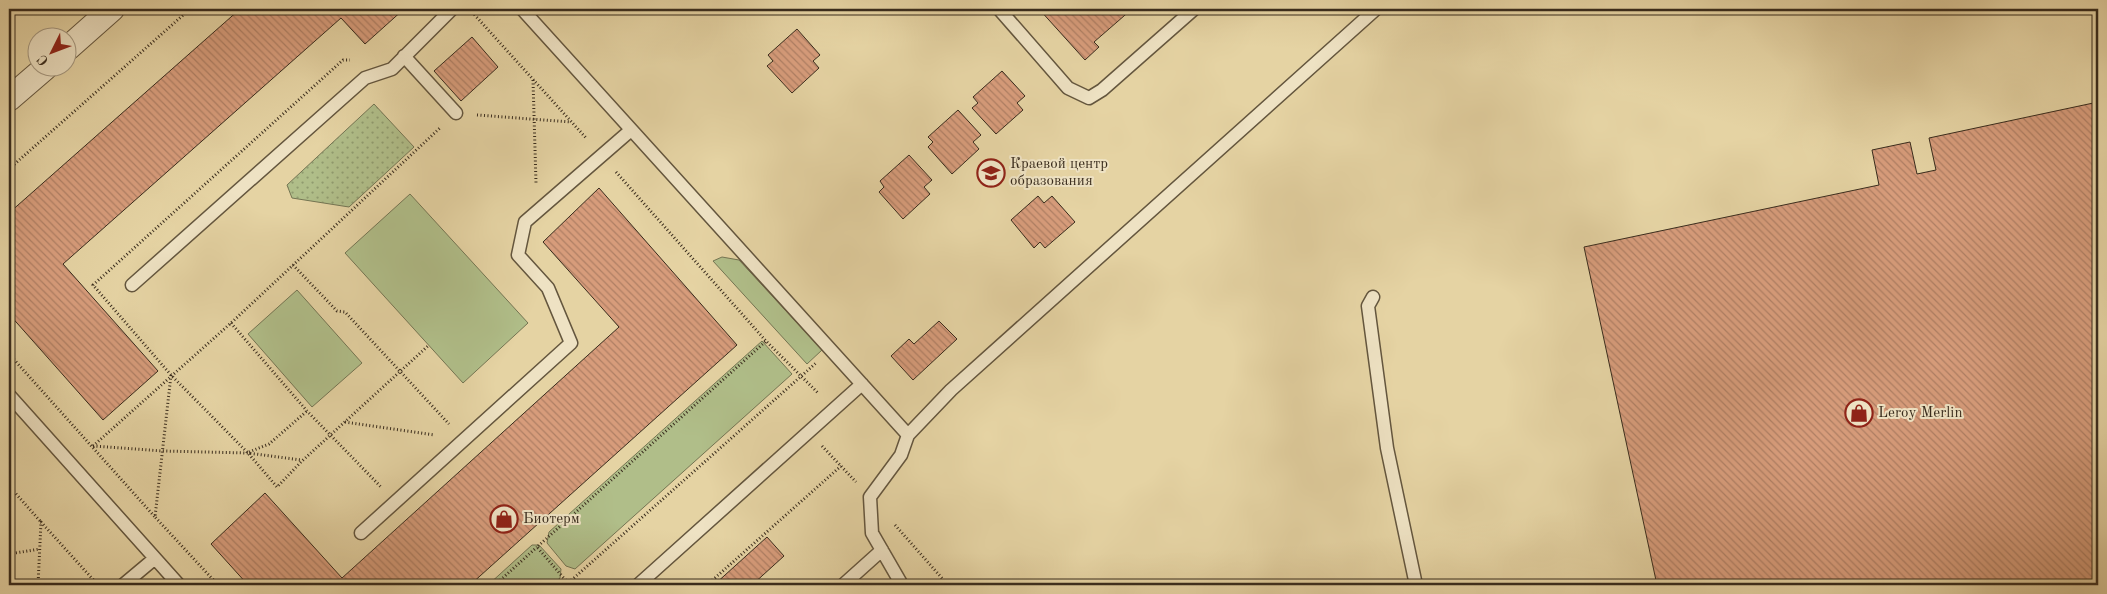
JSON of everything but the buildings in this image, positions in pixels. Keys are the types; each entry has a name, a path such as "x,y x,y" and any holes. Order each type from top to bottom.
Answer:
{"street":[{"path":"78,39 112,9"},
{"path":"9,99 33,78"}],"lane":[{"path":"132,285 365,78 392,69 452,9"},
{"path":"522,9 908,435"},
{"path":"999,9 1068,88 1088,98 1102,90 1194,9"},
{"path":"902,585 872,533 870,497 900,455 908,435 951,390 1376,9"},
{"path":"404,56 456,114"},
{"path":"361,534 570,343 548,288 518,255 525,222 631,130"},
{"path":"1373,297 1368,306 1380,402 1387,448 1416,585"},
{"path":"638,585 862,384"},
{"path":"11,403 179,585"},
{"path":"844,585 882,550"},
{"path":"123,585 154,558"}],"path":[{"path":"9,169 190,9"},
{"path":"471,9 587,139"},
{"path":"533,79 537,212"},
{"path":"92,446 230,323 456,114 571,122"},
{"path":"617,173 766,342 834,408"},
{"path":"293,265 336,312 345,312 464,440"},
{"path":"230,323 308,410 395,502"},
{"path":"495,585 766,342"},
{"path":"171,375 248,453 277,487 302,460 429,345"},
{"path":"537,547 567,584 829,350"},
{"path":"9,354 218,585"},
{"path":"155,517 171,375"},
{"path":"248,453 269,444 308,410"},
{"path":"344,422 464,440"},
{"path":"92,446 162,451 248,453 302,460"},
{"path":"707,585 841,466"},
{"path":"9,486 98,585"},
{"path":"38,585 41,522"},
{"path":"9,554 40,549"}],"green space":[{"path":"374,104 414,147 349,207 292,198 287,185"},
{"path":"410,194 528,323 463,383 345,253"},
{"path":"722,257 739,260 822,350 807,364 713,261"},
{"path":"297,290 362,363 312,407 248,334"},
{"path":"762,341 792,374 575,569 566,566 547,543 549,532"},
{"path":"532,545 539,545 561,569 560,578 552,585 488,585"}],"place":[{"name":"Краевой центр образования","path":"991,173"},
{"name":"Leroy Merlin","path":"1859,413"},
{"name":"Биотерм","path":"504,519"}]}
